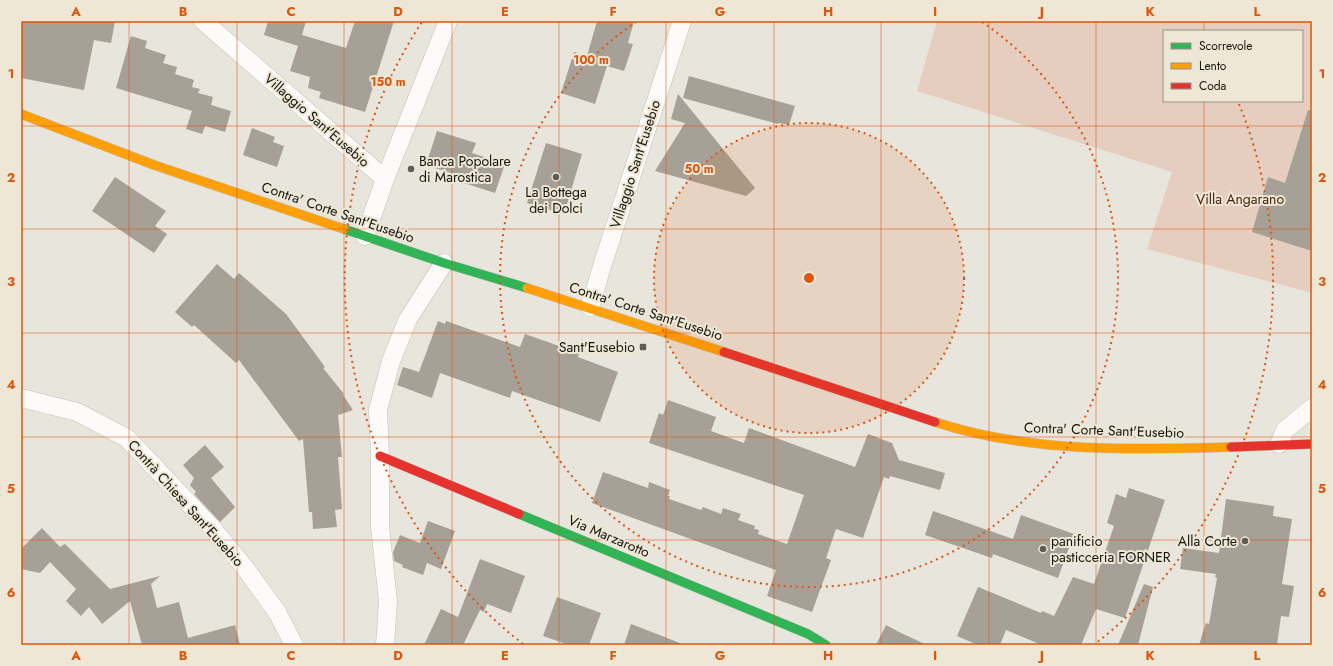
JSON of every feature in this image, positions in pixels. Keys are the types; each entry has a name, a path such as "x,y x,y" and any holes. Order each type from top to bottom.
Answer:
{"street":[{"name":"Villaggio Sant'Eusebio","path":"204,21 385,179"},
{"path":"365,236 385,179 448,21"},
{"name":"Villaggio Sant'Eusebio","path":"590,307 682,21"},
{"name":"Contra' Corte Sant'Eusebio","path":"21,114 154,165 444,263 590,307 953,428 1041,444 1151,449 1312,444"},
{"path":"385,645 388,601 380,527 380,456 378,410 391,360 408,319 444,263"},
{"name":"Contrà Chiesa Sant'Eusebio","path":"21,398 77,412 127,438 212,528 245,568 277,612 294,645"},
{"path":"1279,444 1285,430 1312,408"},
{"name":"Via Marzarotto","path":"380,456 808,634 826,645"}],"green space":[{"name":"Villa Angarano","path":"937,21 1312,21 1312,293 1147,249 1172,172 917,91"}],"building":[{"path":"21,21 115,21 111,43 94,40 84,90 21,78"},
{"path":"268,21 306,21 302,35 346,48 355,21 394,21 365,112 319,98 321,92 308,88 310,77 290,71 298,46 264,35"},
{"path":"597,21 634,21 628,43 633,44 624,71 607,66 595,104 561,93 574,52 587,56"},
{"path":"131,36 147,41 145,48 166,55 163,63 177,67 175,74 194,80 192,87 200,89 198,93 213,97 211,105 231,111 225,132 205,126 202,134 186,129 192,111 116,88"},
{"path":"689,76 795,106 789,125 778,124 683,98"},
{"path":"678,94 755,188 746,196 655,171 685,123 671,119"},
{"path":"1308,110 1312,111 1312,251 1252,232 1268,177 1285,183"},
{"path":"252,128 275,137 273,142 284,146 277,167 243,155"},
{"path":"437,131 476,143 472,153 505,164 495,193 458,181 460,176 426,165"},
{"path":"546,143 582,154 564,214 527,203"},
{"path":"115,177 166,211 155,226 167,234 154,253 92,211"},
{"path":"217,264 234,279 239,273 286,314 325,367 323,368 344,394 343,395 353,410 338,415 342,457 338,457 342,509 335,510 337,527 313,529 312,512 309,512 303,439 299,441 239,360 236,363 194,325 192,327 175,312"},
{"path":"438,321 445,324 446,321 520,347 525,334 579,353 578,357 618,372 600,422 512,391 510,398 440,373 432,398 397,385 403,367 419,372"},
{"path":"668,400 716,417 711,431 744,443 749,428 855,467 868,434 892,443 899,460 945,473 940,490 890,476 889,479 884,477 863,538 836,529 826,558 831,560 812,612 767,596 776,570 592,503 603,472 648,488 649,482 670,490 668,496 670,496 669,499 701,510 703,507 721,514 723,508 741,514 738,520 755,526 754,529 759,530 758,534 787,544 804,495 649,443 659,413 663,415"},
{"path":"205,445 224,467 211,478 235,507 220,522 194,494 196,492 190,485 194,478 183,465"},
{"path":"1129,488 1165,500 1125,618 1096,609 1081,645 1042,645 1006,630 1000,645 978,645 957,636 978,587 1041,613 1042,611 1054,616 1073,577 1094,584 1114,526 1107,523 1116,494 1126,498"},
{"path":"1226,499 1274,506 1273,516 1292,519 1282,584 1294,586 1289,617 1281,616 1277,645 1199,645 1206,623 1209,624 1217,578 1215,577 1216,574 1180,569 1183,548 1219,553"},
{"path":"933,511 1013,539 1021,515 1074,534 1058,578 993,554 992,558 925,535"},
{"path":"428,521 455,531 441,569 427,563 423,575 402,567 403,565 394,561 393,552 400,535 420,543"},
{"path":"42,528 60,547 65,544 110,589 160,576 151,584 157,608 179,602 188,638 235,625 240,645 142,645 130,601 102,624 89,607 81,616 66,601 76,589 50,562 40,573 21,569 21,549"},
{"path":"480,559 525,576 511,613 487,604 484,612 480,610 463,645 424,645 441,609 458,617"},
{"path":"1144,584 1153,587 1138,645 1118,645"},
{"path":"557,597 601,613 589,645 569,645 543,636"},
{"path":"631,624 680,643 679,645 624,645"},
{"path":"886,625 899,632 927,645 876,645"}],"traffic: fast":[{"path":"344,229 444,263 527,288"},
{"path":"519,514 808,634 826,645"}],"traffic: slow":[{"path":"21,114 154,165 344,229"},
{"path":"527,288 724,352"},
{"path":"935,422 971,432 1044,444 1119,449 1231,447"}],"traffic: jam":[{"path":"724,352 935,422"},
{"path":"1231,447 1312,444"},
{"path":"380,456 519,514"}],"place":[{"name":"Banca Popolare di Marostica","path":"411,169"},
{"name":"La Bottega dei Dolci","path":"556,177"},
{"name":"Sant'Eusebio","path":"643,347"},
{"name":"Alla Corte","path":"1245,541"},
{"name":"panificio pasticceria FORNER","path":"1043,549"}]}
